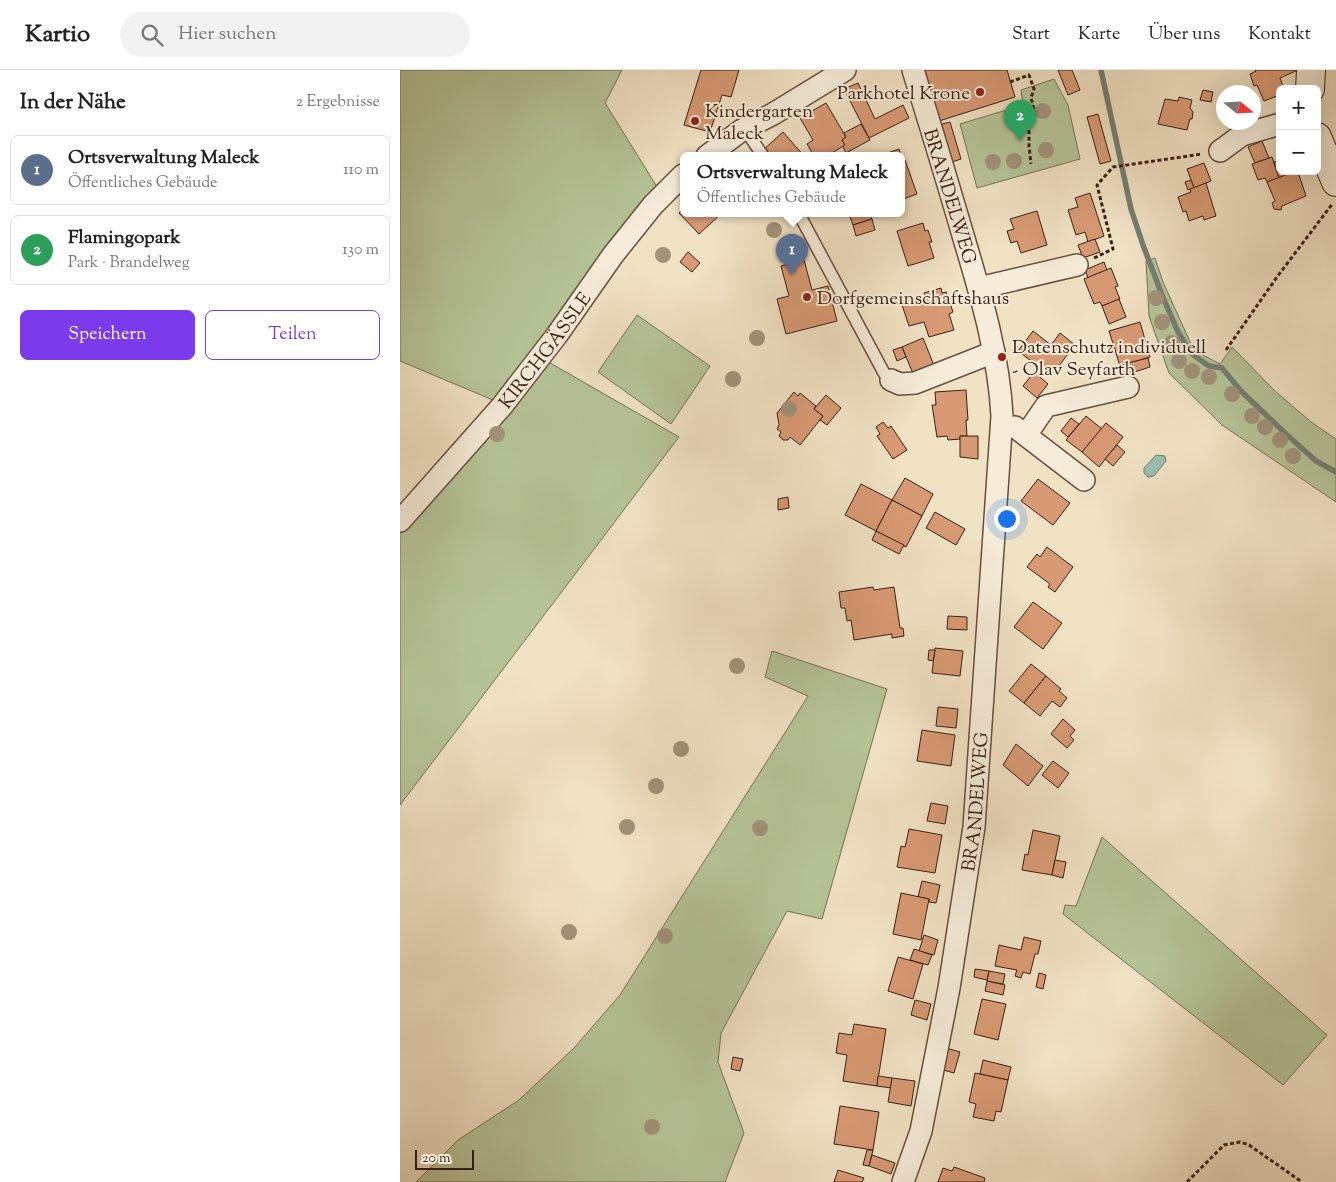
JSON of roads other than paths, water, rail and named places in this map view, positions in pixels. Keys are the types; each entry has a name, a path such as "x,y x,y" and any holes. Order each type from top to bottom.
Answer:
{"street":[{"path":"712,152 742,130 773,114 845,70"},
{"name":"BRANDELWEG","path":"903,1182 922,1122 949,988 974,826 1002,416 1001,387 978,288 913,70"},
{"path":"1310,85 1311,70"},
{"path":"1220,151 1242,134 1276,125"},
{"path":"1321,147 1336,182"},
{"name":"KIRCHGÄSSLE","path":"400,521 502,406 557,335 613,256 653,205 680,178"},
{"path":"978,288 1077,265"},
{"path":"891,380 900,384 915,383 994,352"},
{"path":"1026,435 1046,406 1128,387"},
{"path":"1002,416 1084,480"}],"lane":[{"path":"745,129 760,152"},
{"path":"801,217 884,373 891,380"}],"waterway":[{"path":"1101,70 1131,209 1162,295 1178,332 1192,354 1209,366 1222,368 1241,391 1286,434 1316,461 1336,472"}],"place":[{"name":"Parkhotel Krone","path":"980,92"},
{"name":"Kindergarten Maleck","path":"695,121"},
{"name":"Flamingopark","path":"1020,141"},
{"name":"Ortsverwaltung Maleck","path":"792,275"},
{"name":"Dorfgemeinschaftshaus","path":"807,297"},
{"name":"Datenschutz individuell - Olav Seyfarth","path":"1002,357"}]}
